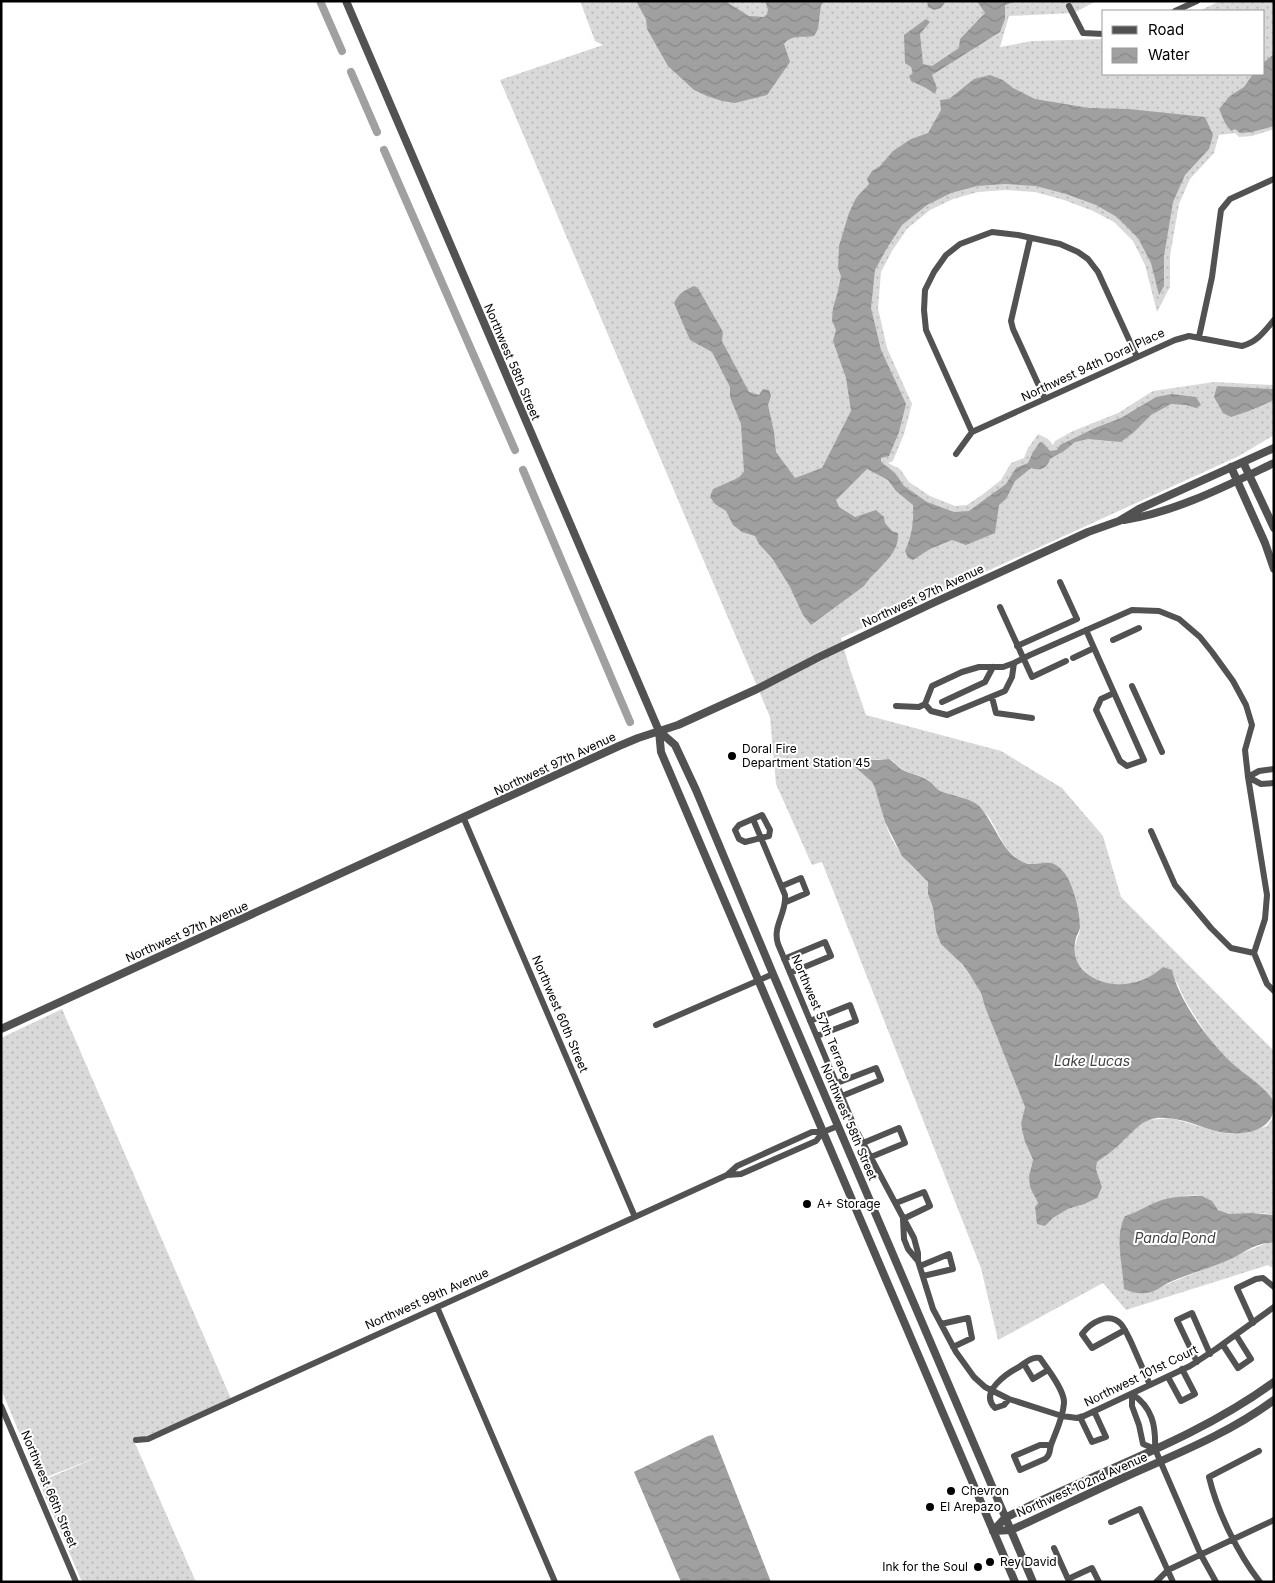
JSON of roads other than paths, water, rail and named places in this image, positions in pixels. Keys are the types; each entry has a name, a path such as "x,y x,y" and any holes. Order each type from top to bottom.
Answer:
{"street":[{"name":"Northwest 58th Street","path":"346,1 659,731 661,752 1015,1582"},
{"path":"1177,10 1197,1"},
{"path":"1069,6 1083,33 1102,34"},
{"path":"1199,337 1212,277 1221,210 1230,199 1274,179"},
{"path":"972,432 926,330 924,310 925,290 934,272 946,255 960,244 992,232 1018,235 1060,244 1088,258 1098,272 1137,356"},
{"path":"1030,239 1011,321 1045,399"},
{"name":"Northwest 94th Doral Place","path":"956,454 972,432 1137,356 1189,336 1242,346 1250,344 1258,340 1274,320"},
{"name":"Northwest 97th Avenue","path":"1119,521 1139,508 1274,448"},
{"path":"1244,462 1274,528"},
{"name":"Northwest 97th Avenue","path":"1,1029 464,819 619,746 678,725 748,693 819,657 1088,532 1119,521 1142,517 1187,503 1274,463"},
{"path":"1231,467 1265,543 1273,566"},
{"path":"1018,646 1077,619 1060,582"},
{"path":"1000,607 1032,677 1066,661"},
{"path":"896,706 919,707 925,704 932,686 962,672 980,667 1003,667 1014,663 1132,610 1158,611 1179,619 1200,637 1233,681 1246,705 1252,726 1245,750 1267,895 1265,919 1254,953 1267,984 1274,991"},
{"path":"1112,640 1138,628"},
{"path":"1086,630 1144,760 1128,766 1120,761 1096,710 1101,700 1114,693"},
{"path":"1073,658 1094,648"},
{"path":"925,704 931,712 947,715 1005,692 1012,677 1014,663"},
{"path":"942,702 985,682 993,667"},
{"path":"1132,686 1162,752"},
{"path":"992,697 996,713 1032,718"},
{"name":"Northwest 58th Street","path":"659,731 675,745 690,778 1033,1582"},
{"path":"1248,777 1259,771 1274,769"},
{"path":"1248,777 1262,784 1274,783"},
{"path":"762,815 770,830 770,836 743,842 737,836 735,830 739,825 753,819 762,815"},
{"name":"Northwest 60th Street","path":"464,819 634,1217"},
{"path":"753,819 782,886 786,902 807,893 801,878 782,886"},
{"path":"1151,831 1175,885 1211,928 1231,948 1254,953"},
{"name":"Northwest 57th Terrace","path":"786,902 775,933 776,941 842,1096 871,1157 916,1242 919,1264 930,1302 941,1324 974,1377 992,1391 1009,1399 1062,1416"},
{"path":"784,958 825,942 831,956 790,973"},
{"path":"656,1025 773,974"},
{"path":"810,1021 850,1005 856,1020 816,1036"},
{"path":"837,1083 876,1068 881,1080 842,1096"},
{"path":"823,1132 838,1126"},
{"path":"864,1143 899,1128 905,1143 871,1157"},
{"name":"Northwest 99th Avenue","path":"727,1176 737,1166 812,1132 823,1132"},
{"name":"Northwest 99th Avenue","path":"136,1440 148,1438 727,1176 741,1174 816,1141 823,1132"},
{"path":"896,1203 924,1192 930,1206 903,1219"},
{"name":"Northwest 57th Terrace","path":"903,1219 904,1239 908,1249 919,1264"},
{"path":"919,1264 949,1254 953,1264 953,1269 923,1276"},
{"path":"1253,1323 1237,1288 1256,1279 1263,1278 1274,1287"},
{"path":"437,1307 555,1582"},
{"name":"Northwest 101st Court","path":"1062,1416 1080,1417 1182,1370 1210,1354 1274,1307"},
{"path":"1196,1362 1177,1320 1192,1313 1210,1354"},
{"path":"941,1324 968,1318 972,1338 954,1347"},
{"path":"1125,1330 1092,1348 1082,1334 1092,1324 1106,1319 1116,1320 1125,1330 1150,1385"},
{"path":"1223,1345 1238,1368 1251,1359 1236,1335"},
{"path":"1009,1399 1001,1407 996,1408 993,1406 990,1399 992,1391 999,1380 1036,1357 1040,1358 1064,1398 1062,1416 1051,1445 1050,1454 1045,1459 1020,1470 1014,1456 1040,1445 1051,1445"},
{"path":"1024,1364 1033,1379 1048,1370"},
{"path":"1168,1377 1181,1401 1195,1394 1182,1370"},
{"name":"Northwest 102nd Avenue","path":"993,1531 1005,1518 1212,1421 1246,1402 1274,1382"},
{"path":"1132,1394 1132,1406 1143,1444 1155,1449"},
{"path":"1132,1394 1142,1401 1141,1406 1152,1423 1155,1435 1155,1449 1201,1555 1216,1582"},
{"name":"Northwest 102nd Avenue","path":"993,1531 1011,1530 1214,1438 1274,1400"},
{"name":"Northwest 66th Street","path":"1,1406 76,1582"},
{"path":"1080,1417 1092,1442 1106,1437 1094,1411"},
{"path":"1259,1451 1209,1477 1214,1498 1244,1560 1260,1582"},
{"path":"1111,1522 1140,1509 1173,1582"},
{"path":"1156,1582 1168,1570 1274,1520"},
{"path":"1054,1548 1068,1579 1092,1568 1099,1582"}],"water":[{"path":"636,1 725,1 749,16 764,17 768,9 765,1 826,1 821,5 818,29 814,36 794,38 784,44 790,62 767,95 735,103 722,101 694,90 668,66 647,29 646,19"},
{"path":"927,1 946,1 941,8 934,10 928,7"},
{"path":"977,1 1017,1 1005,5 1005,19 1000,32 932,75 937,88 935,94 911,81 909,76 913,73 911,67 905,63 904,35 926,19 930,22 920,34 923,64 932,66 959,48 960,39 985,13"},
{"path":"1274,54 1274,126 1252,132 1240,133 1235,129 1231,131 1219,109 1230,96 1244,87 1252,75 1265,75 1265,61"},
{"path":"990,75 1003,80 1013,88 1035,99 1089,108 1129,109 1205,117 1213,135 1209,149 1185,175 1173,202 1164,256 1164,286 1159,295 1151,263 1138,238 1117,217 1096,205 1066,194 1036,186 1005,184 977,186 951,193 927,205 902,225 875,270 871,308 881,350 906,404 899,432 889,456 881,458 881,462 895,473 904,486 927,502 954,512 969,511 1006,484 1016,468 1028,463 1040,442 1050,451 1057,450 1060,445 1121,418 1156,397 1172,394 1196,397 1201,405 1196,408 1171,404 1151,415 1121,442 1088,439 1075,442 1050,459 1045,467 1040,469 1031,468 1015,481 1006,499 999,505 995,533 966,545 952,540 930,549 913,560 908,558 905,551 912,528 913,505 896,491 888,480 867,469 836,500 839,507 855,517 876,510 884,517 885,523 892,531 898,533 898,541 886,562 864,586 811,625 803,615 790,587 772,558 759,544 755,536 742,532 733,525 726,511 715,504 710,497 713,489 738,478 744,472 741,424 730,397 730,387 712,352 690,340 674,303 685,290 694,286 698,288 723,332 722,341 749,392 759,395 763,389 769,390 771,396 768,405 776,452 795,478 822,468 851,411 846,378 833,341 836,330 832,320 841,276 838,268 839,246 849,213 856,198 869,184 867,179 872,171 880,166 893,151 911,139 928,133 941,110 940,100 949,99 974,79"},
{"path":"1217,386 1274,389 1274,400 1231,417 1223,413 1214,397"},
{"name":"Lake Lucas","path":"853,759 889,759 901,769 931,782 940,791 975,803 985,813 1004,844 1015,857 1028,864 1052,863 1062,870 1073,889 1079,914 1080,928 1076,938 1075,954 1081,968 1098,980 1117,984 1137,982 1163,967 1172,970 1181,994 1204,1032 1222,1053 1262,1087 1272,1099 1274,1104 1273,1114 1269,1121 1262,1127 1246,1133 1228,1133 1169,1118 1146,1121 1097,1162 1096,1169 1102,1187 1097,1198 1068,1209 1053,1218 1045,1226 1037,1224 1035,1207 1038,1203 1030,1187 1029,1176 1033,1160 1025,1142 1021,1123 1025,1107 981,993 962,964 941,944 936,931 933,908 928,894 928,882 902,856 885,822 872,782 854,766"},
{"name":"Panda Pond","path":"1182,1196 1202,1196 1212,1201 1218,1210 1229,1214 1274,1215 1274,1243 1258,1245 1227,1261 1170,1282 1149,1292 1137,1293 1124,1289 1120,1233 1125,1216 1167,1199"},
{"path":"713,1435 771,1582 681,1582 634,1472"}],"waterway":[{"path":"320,1 342,51"},
{"path":"351,72 377,132"},
{"path":"384,150 515,450"},
{"path":"523,470 630,722"}],"place":[{"name":"Doral Fire Department Station 45","path":"732,756"},
{"name":"A+ Storage","path":"807,1204"},
{"name":"Chevron","path":"951,1491"},
{"name":"El Arepazo","path":"930,1507"},
{"name":"Rey David","path":"990,1562"},
{"name":"Ink for the Soul","path":"978,1567"}]}
